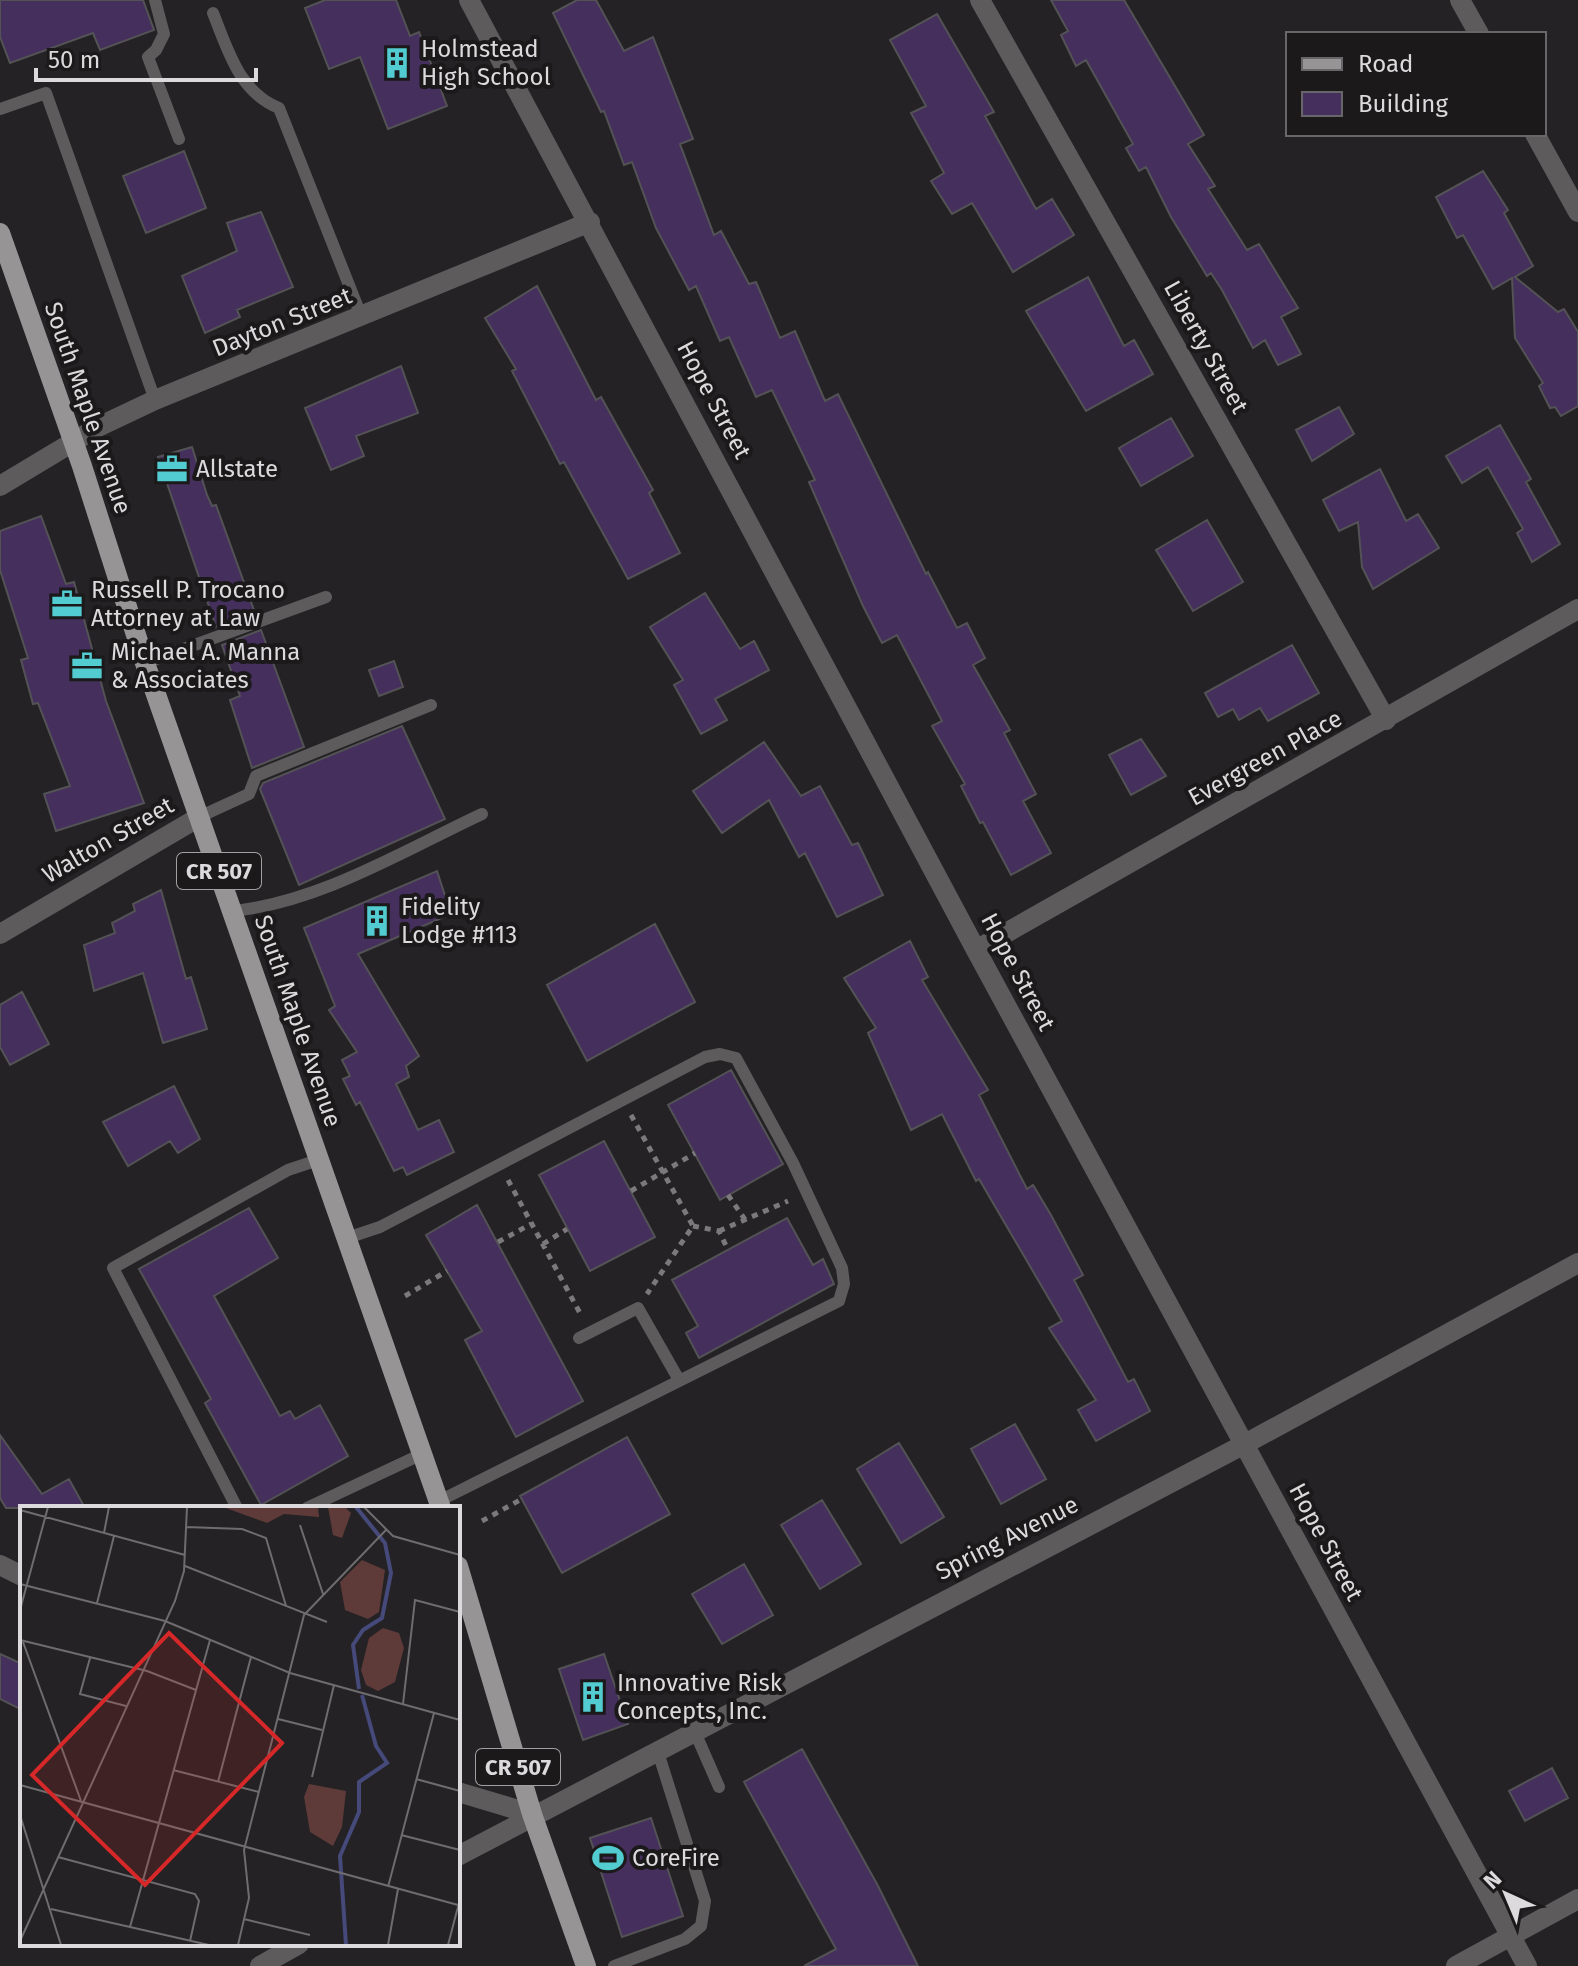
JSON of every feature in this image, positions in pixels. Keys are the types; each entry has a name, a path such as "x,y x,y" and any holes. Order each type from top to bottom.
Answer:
{"main road":[{"name":"South Maple Avenue","path":"0,233 74,442 145,663 440,1504"},
{"name":"CR 507","path":"460,1573 532,1814 586,1966"}],"street":[{"name":"Hope Street","path":"469,0 976,950 1527,1966"},
{"name":"Liberty Street","path":"980,0 1386,720"},
{"path":"1460,0 1478,32"},
{"path":"1536,136 1578,212"},
{"name":"Dayton Street","path":"0,486 74,442 155,400 362,318 590,222"},
{"name":"Evergreen Place","path":"976,950 1578,609"},
{"name":"Walton Street","path":"0,934 201,816"},
{"name":"Spring Avenue","path":"460,1855 532,1814 1243,1445 1578,1263"},
{"path":"0,1565 20,1575"},
{"path":"460,1793 532,1814"},
{"path":"1456,1966 1578,1899"},
{"path":"260,1966 295,1946"}],"lane":[{"path":"155,0 164,34 156,50 148,57 179,139"},
{"path":"213,13 237,72 265,102 279,108 362,318"},
{"path":"0,109 46,93 155,400"},
{"path":"145,663 326,597"},
{"path":"201,816 249,794 256,776 431,705"},
{"path":"233,911 270,906 306,895 482,814"},
{"path":"347,1238 380,1227 705,1057 720,1054 736,1058 807,1192 842,1268 844,1284 839,1301 440,1504"},
{"path":"236,1506 113,1268 288,1170 318,1160"},
{"path":"584,1336 638,1308 679,1380"},
{"path":"311,1506 422,1454"},
{"path":"694,1730 719,1787"},
{"path":"614,1966 685,1939 701,1926 705,1901 657,1749"}],"path":[{"path":"623,1100 693,1226 719,1231 807,1192"},
{"path":"631,1191 695,1153"},
{"path":"501,1164 543,1244 584,1336"},
{"path":"728,1195 746,1221"},
{"path":"498,1242 531,1224"},
{"path":"638,1308 693,1226"},
{"path":"543,1244 567,1229"},
{"path":"719,1231 728,1250"},
{"path":"405,1296 447,1271"},
{"path":"482,1521 520,1500"}],"building":[{"path":"0,0 143,0 154,30 100,50 93,33 10,63 0,37"},
{"name":"Holmstead High School","path":"325,0 396,0 410,36 419,32 447,106 388,129 360,57 329,69 305,8"},
{"path":"577,0 596,0 624,51 653,37 693,139 680,144 714,235 721,231 749,284 756,282 780,338 795,331 825,401 838,394 926,574 928,572 957,628 967,623 985,658 973,665 1010,730 1004,733 1036,794 1023,801 1051,853 1011,875 983,822 980,823 961,786 965,784 932,726 942,721 897,635 882,643 863,606 809,482 815,480 772,390 756,397 729,337 720,341 696,286 689,290 656,228 632,162 624,165 604,111 601,112 553,13"},
{"path":"1051,0 1124,0 1204,135 1188,144 1215,186 1208,189 1247,250 1259,244 1298,308 1281,317 1301,354 1278,365 1265,340 1253,348 1222,290 1211,273 1207,276 1171,217 1146,167 1139,171 1126,148 1133,144 1086,60 1076,66 1061,35 1068,31"},
{"path":"937,14 994,112 985,116 1036,209 1052,199 1074,235 1013,272 972,203 952,214 931,181 944,173 911,113 926,106 890,40"},
{"path":"184,151 206,208 146,233 123,176"},
{"path":"1483,171 1508,210 1504,213 1533,266 1515,277 1558,312 1564,309 1578,332 1578,406 1561,416 1555,407 1550,408 1539,386 1543,383 1515,338 1512,278 1493,289 1463,235 1457,238 1436,197"},
{"path":"261,212 293,287 237,310 240,317 205,333 182,276 237,251 227,223"},
{"path":"1088,277 1124,346 1134,340 1153,374 1086,411 1026,311"},
{"path":"537,286 596,400 601,397 653,490 649,493 680,553 628,579 564,462 560,464 512,371 516,369 485,318"},
{"path":"401,366 418,413 356,436 364,456 331,470 305,408"},
{"path":"1339,407 1354,434 1312,461 1296,430"},
{"path":"1171,418 1193,456 1141,486 1119,448"},
{"path":"1500,425 1531,479 1526,482 1560,544 1532,562 1517,533 1523,529 1488,467 1462,483 1446,456"},
{"path":"192,447 207,495 212,506 216,505 255,613 216,627 158,457"},
{"path":"1380,469 1406,521 1418,514 1439,548 1373,589 1362,567 1358,522 1339,531 1323,500"},
{"path":"41,516 66,584 74,582 106,701 144,803 56,831 44,794 70,786 38,703 33,704 21,660 28,658 0,570 0,531"},
{"path":"1207,520 1243,582 1193,611 1156,550"},
{"path":"705,593 740,649 754,641 769,670 715,699 727,720 701,734 674,685 683,680 650,627"},
{"path":"261,630 304,747 252,768 230,700 240,696 222,645"},
{"path":"1292,645 1319,693 1268,721 1260,708 1239,720 1233,709 1218,717 1205,693"},
{"path":"394,661 403,687 379,696 369,670"},
{"path":"402,726 445,819 299,885 260,789 263,783"},
{"path":"1141,739 1166,776 1131,795 1109,755"},
{"path":"764,742 801,796 820,786 852,845 858,843 883,895 837,917 805,853 799,857 769,800 722,833 693,791"},
{"path":"437,871 451,914 358,954 419,1056 406,1066 409,1077 396,1084 418,1130 439,1120 454,1152 407,1175 403,1167 394,1171 360,1102 356,1105 343,1079 350,1076 342,1060 357,1052 329,1010 335,1006 304,928"},
{"path":"161,890 186,979 191,977 207,1029 163,1043 143,973 94,991 84,945 115,933 112,923 135,911 133,904"},
{"path":"655,924 695,1002 587,1061 547,985"},
{"path":"910,941 928,977 922,980 988,1090 979,1095 1027,1189 1033,1185 1051,1215 1083,1275 1074,1280 1128,1382 1134,1379 1150,1411 1096,1441 1078,1410 1096,1400 1049,1328 1062,1321 979,1179 976,1181 942,1114 911,1130 868,1033 876,1028 844,978"},
{"path":"22,992 49,1044 10,1065 0,1047 0,1005"},
{"path":"731,1070 783,1164 720,1200 668,1105"},
{"path":"174,1086 200,1139 178,1153 170,1141 128,1166 103,1122"},
{"path":"604,1141 655,1237 590,1271 539,1175"},
{"path":"477,1205 583,1401 516,1437 465,1340 482,1331 426,1235"},
{"path":"249,1208 278,1258 214,1296 280,1416 290,1411 295,1419 320,1405 348,1456 261,1505 205,1403 211,1399 139,1269"},
{"path":"787,1218 813,1265 823,1259 834,1284 699,1358 686,1333 698,1326 672,1280"},
{"path":"1015,1424 1046,1479 1001,1504 971,1449"},
{"path":"0,1435 42,1494 69,1479 84,1506 6,1508 0,1498"},
{"path":"627,1437 670,1514 562,1573 520,1496"},
{"path":"899,1443 944,1517 901,1543 857,1469"},
{"path":"822,1500 861,1564 820,1589 781,1525"},
{"path":"744,1564 773,1615 722,1644 692,1594"},
{"path":"0,1654 20,1663 20,1709 0,1699"},
{"name":"Innovative Risk Concepts, Inc.","path":"604,1654 628,1724 583,1740 559,1669"},
{"path":"802,1749 877,1884 918,1966 804,1966 836,1949 744,1782"},
{"path":"1552,1768 1568,1798 1525,1821 1509,1791"},
{"path":"651,1818 683,1916 622,1937 590,1838"}],"place":[{"name":"Holmstead High School","path":"397,63"},
{"name":"Allstate","path":"172,469"},
{"name":"Russell P. Trocano Attorney at Law","path":"67,604"},
{"name":"Michael A. Manna & Associates","path":"87,666"},
{"name":"Fidelity Lodge #113","path":"377,921"},
{"name":"Innovative Risk Concepts, Inc.","path":"593,1697"},
{"name":"CoreFire","path":"608,1858"}]}
